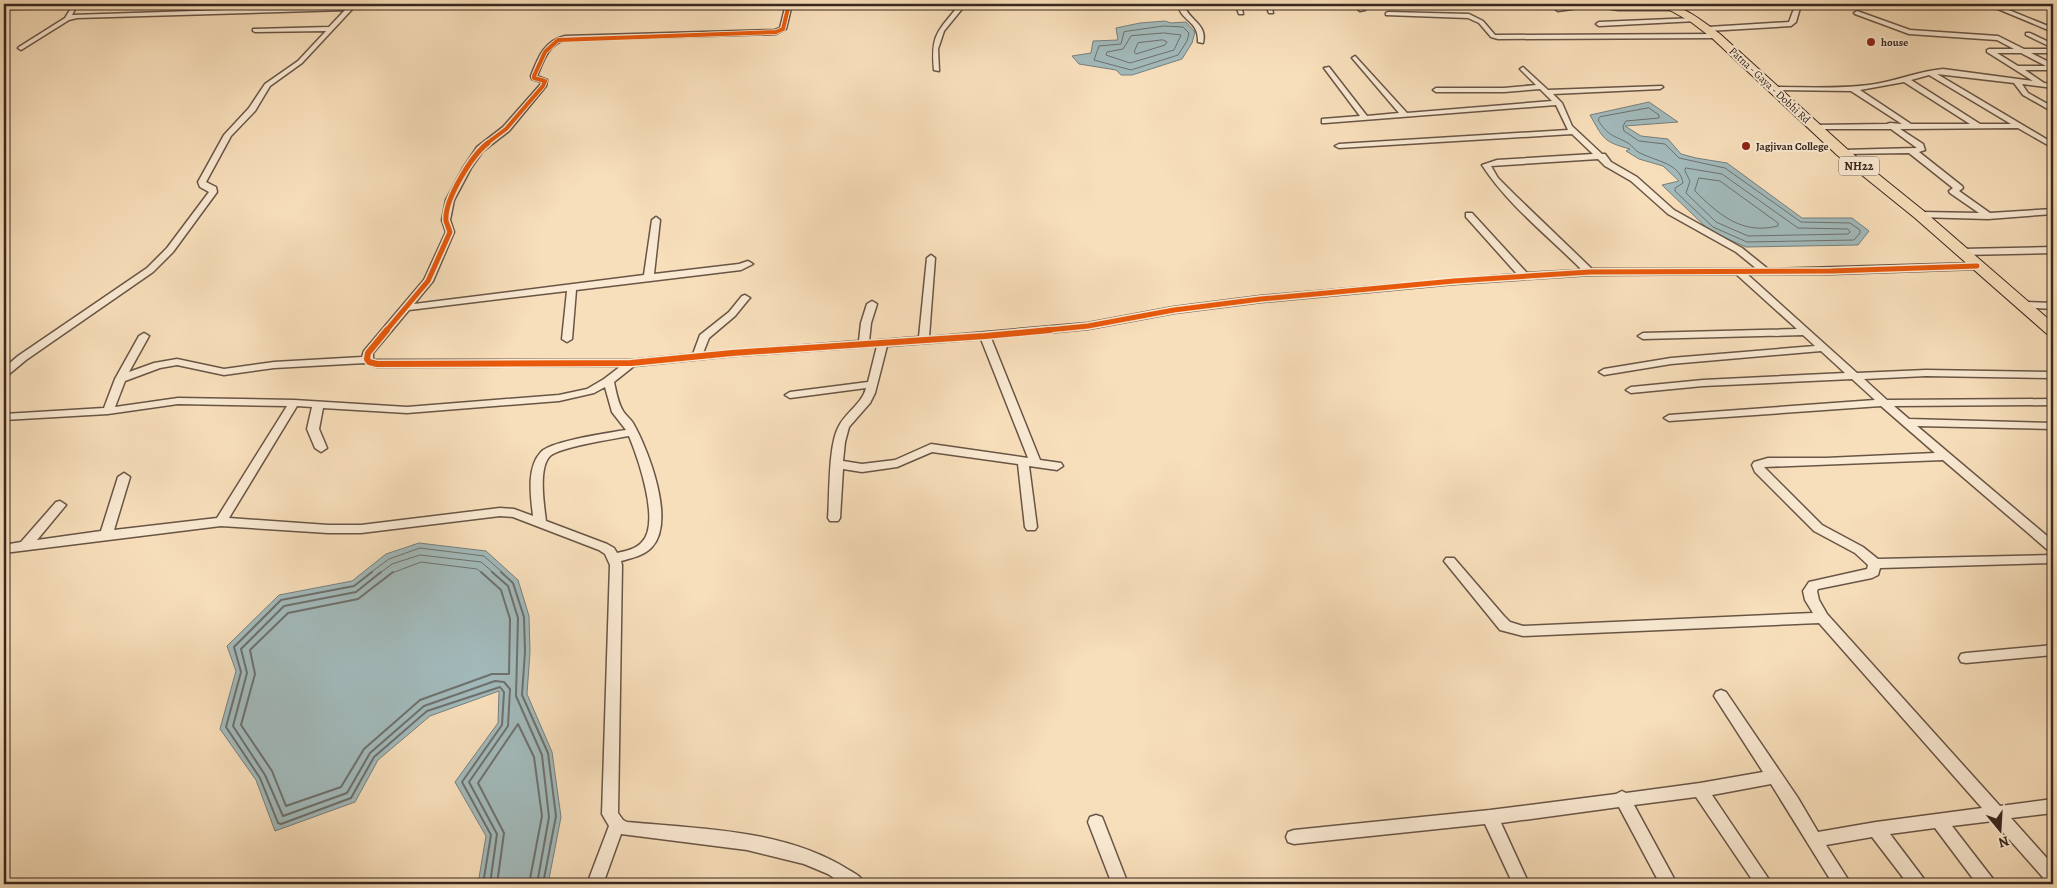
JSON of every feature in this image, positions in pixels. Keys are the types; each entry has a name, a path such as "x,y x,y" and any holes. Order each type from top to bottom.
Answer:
{"main road":[{"path":"4,7 12,4"},
{"name":"Patna - Gaya - Dobhi Rd","path":"1668,6 1695,20 1712,32 1842,152 1920,215 1977,266 2052,328"}],"street":[{"path":"368,360 368,353 432,275 450,232 446,220 450,200 467,168 480,149 506,129 543,86 545,81 536,79 534,76 546,49 552,42 565,38 776,32 783,28 789,4"},
{"path":"1181,4 1182,11 1196,22 1202,32 1201,42"},
{"path":"1238,4 1241,13"},
{"path":"1268,4 1271,12"},
{"path":"1355,4 1362,10"},
{"path":"1558,9 1593,4 1618,8 1668,6"},
{"path":"1388,14 1469,16 1481,22 1493,36 1498,37 1712,32 1791,24 1797,7 1818,4"},
{"path":"1989,4 2053,30"},
{"path":"2020,4 2053,6"},
{"path":"902,5 961,5"},
{"path":"938,70 935,49 941,31 961,5"},
{"path":"4,7 75,6 67,19"},
{"path":"20,48 67,19 82,15 352,6"},
{"path":"4,373 22,358 138,280 170,250 212,192 213,189 203,185 202,182 228,135 252,109 268,85 300,62 352,6"},
{"path":"1857,14 1908,32 1998,38 2053,68"},
{"path":"1600,24 1695,20"},
{"path":"255,30 330,29"},
{"path":"2028,34 2053,46"},
{"path":"2053,51 1989,51 2053,90"},
{"path":"1355,58 1405,115"},
{"path":"1327,68 1365,118"},
{"path":"2017,68 2053,68"},
{"path":"1523,69 1558,102 1568,125 1574,132 1611,166 1630,176 1671,212 1739,250 1764,270"},
{"path":"1773,89 1852,88 1882,85 1929,72 1954,71 2053,86"},
{"path":"1929,72 2053,146"},
{"path":"1905,79 1979,127"},
{"path":"2017,82 2025,94 2053,110"},
{"path":"1436,90 1660,86"},
{"path":"1852,88 1908,125"},
{"path":"1325,121 1558,102"},
{"path":"1814,127 1890,125 2018,126"},
{"path":"1842,152 1912,151 1922,149 1890,125"},
{"path":"1339,146 1574,132"},
{"path":"1912,151 1959,188 1953,191 1988,216"},
{"path":"1590,272 1512,197 1495,179 1486,165 1497,162 1602,156"},
{"path":"1920,215 1988,216 2053,212"},
{"path":"1469,215 1524,276"},
{"path":"649,276 656,220"},
{"path":"1962,252 2053,250"},
{"path":"924,340 931,258"},
{"path":"404,308 486,300 649,276 740,267 748,264"},
{"path":"120,379 158,365 177,362 224,372 274,365 368,360 377,364 631,363 864,343 985,336 1088,326 1174,310 1261,299 1524,276 1590,272 1830,271 1977,266"},
{"path":"1737,270 1854,376 2053,548"},
{"path":"566,339 572,288"},
{"path":"697,356 704,337 732,314 745,298"},
{"path":"864,343 866,322 872,304"},
{"path":"2023,305 2053,306"},
{"path":"1643,336 1807,332"},
{"path":"108,411 120,379 144,336"},
{"path":"985,336 1000,377 1027,436 1031,527"},
{"path":"834,518 839,442 844,426 866,401 883,342"},
{"path":"1604,372 1671,361 1825,348"},
{"path":"4,417 108,411 178,401 294,403 407,410 559,398 590,390 608,381 631,363"},
{"path":"1631,390 1703,383 1926,372 2053,376"},
{"path":"608,381 618,411 632,432 653,489 653,533 650,542 635,552 614,558"},
{"path":"790,395 872,384"},
{"path":"1669,418 1884,402 2053,402"},
{"path":"221,522 294,403"},
{"path":"318,405 314,429 321,448"},
{"path":"1907,422 2053,426"},
{"path":"540,523 537,498 538,482 542,459 545,455 551,450 561,447 632,432"},
{"path":"837,464 862,468 897,463 931,448 1029,460 1057,466"},
{"path":"1946,456 1826,462 1768,462 1758,465 1765,476 1818,528 1859,550 1875,564 2053,559"},
{"path":"106,535 124,477"},
{"path":"24,547 60,505"},
{"path":"4,549 221,522 328,529 361,529 500,512 514,513 603,547 610,551 616,565 610,814 617,825 626,829 752,842 792,852 844,874 857,884"},
{"path":"1450,561 1499,620 1513,629 1523,631 1822,618"},
{"path":"1875,564 1873,572 1867,575 1814,585 1810,590 1812,600 1822,618 1998,812 2053,877"},
{"path":"1966,658 2053,650"},
{"path":"1721,696 1843,884"},
{"path":"1294,837 1490,817 1622,798 1700,790 1773,778"},
{"path":"1700,790 1764,884"},
{"path":"1622,798 1669,884"},
{"path":"1814,840 1876,829 2053,806"},
{"path":"1490,817 1521,884"},
{"path":"1939,821 1987,884"},
{"path":"1096,822 1120,884"},
{"path":"595,884 617,825"},
{"path":"1876,829 1918,884"}],"water":[{"path":"1165,21 1171,23 1186,22 1195,32 1192,43 1182,59 1132,75 1121,75 1116,70 1079,64 1072,56 1091,53 1093,41 1118,40 1116,28 1140,23"},
{"path":"1649,102 1678,122 1625,126 1641,136 1668,139 1681,154 1727,163 1802,218 1852,218 1869,231 1858,245 1746,247 1710,231 1662,185 1679,181 1663,166 1639,159 1626,151 1630,149 1609,141 1601,134 1590,115"},
{"path":"419,543 486,551 518,580 529,616 530,652 527,694 552,752 561,817 548,884 478,884 486,836 455,782 498,723 499,691 430,716 378,760 355,802 275,831 256,780 220,729 236,671 227,646 279,595 352,581 386,554"}],"cycle path":[{"path":"789,4 783,29 776,32 565,38 553,43 542,57 534,76 534,78 545,81 543,86 506,129 480,149 467,168 450,200 446,220 450,232 428,281 368,353 367,359 369,362 377,364 631,363 732,353 985,336 1088,326 1174,310 1261,299 1454,281 1590,272 1831,271 1977,266"}],"place":[{"name":"house","path":"1871,42"},
{"name":"Jagjivan College","path":"1746,146"}]}
